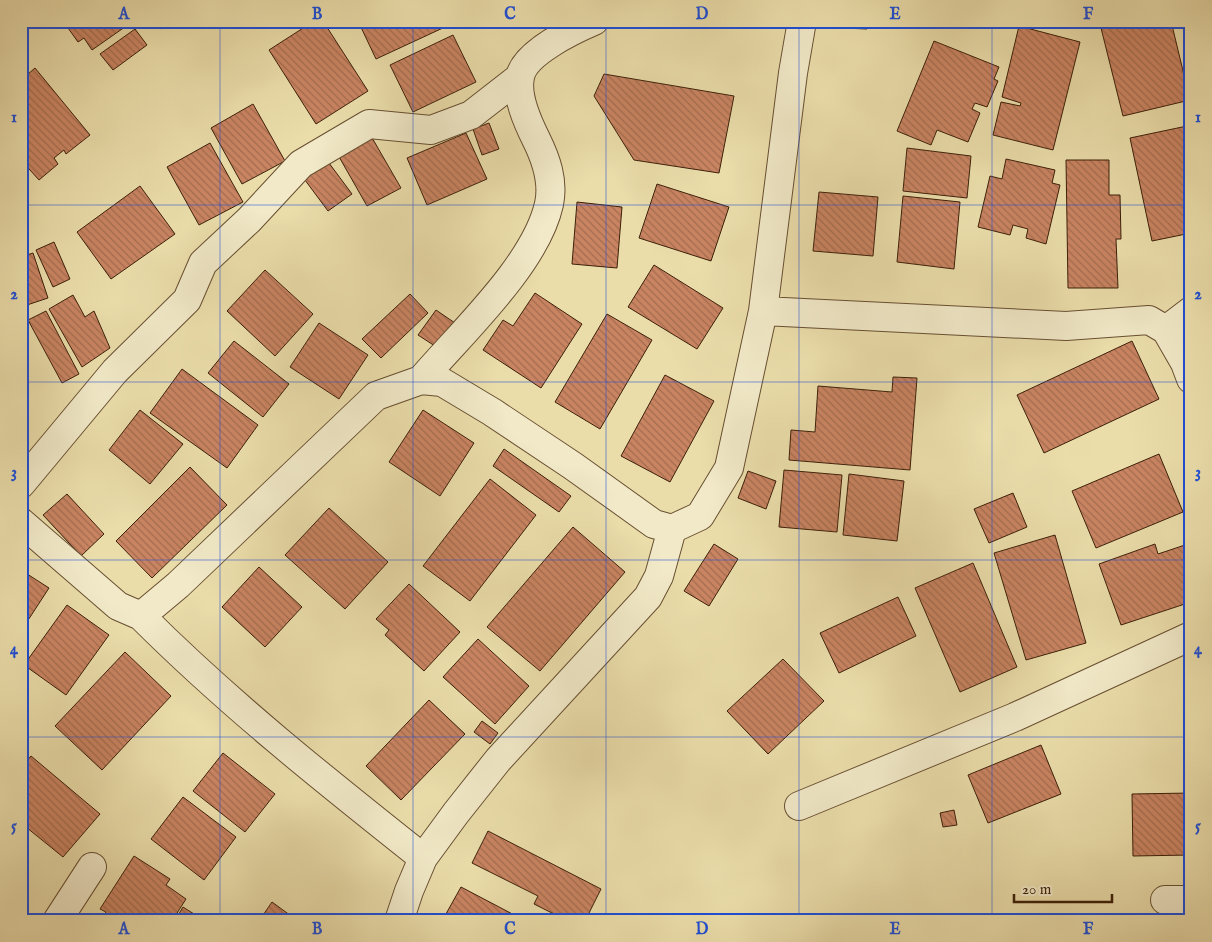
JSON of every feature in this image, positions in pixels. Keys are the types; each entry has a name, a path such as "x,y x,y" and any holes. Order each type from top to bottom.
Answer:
{"street":[{"path":"421,380 496,294 534,244 550,203 549,165 530,126 520,93 520,77 524,66 544,48 594,21"},
{"path":"140,616 178,585 376,396 421,380 442,382 492,412 573,466 654,524 672,529 700,516 729,468 763,311 793,72 802,21"},
{"path":"21,484 115,371 188,300 203,263 249,220 301,164 369,124 431,130 471,115 520,77"},
{"path":"763,311 1066,326 1149,320 1166,330 1185,363 1191,380"},
{"path":"1166,330 1191,311"},
{"path":"21,522 118,606 140,616 191,666 277,740 423,858"},
{"path":"399,921 409,890 423,858 456,812 498,760 648,597 659,576 672,529"},
{"path":"799,806 1015,717 1191,636"},
{"path":"57,921 92,867"}],"building":[{"path":"63,21 132,22 92,50 84,38 78,42"},
{"path":"155,21 172,21 161,29"},
{"path":"314,21 323,21 368,91 316,124 269,50"},
{"path":"358,21 442,21 445,27 376,59"},
{"path":"819,21 867,21 867,29 819,27"},
{"path":"1112,21 1171,21 1190,100 1123,116 1100,24"},
{"path":"1019,26 1080,42 1053,150 993,135 1001,102 1020,106 1021,103 1002,97"},
{"path":"135,29 147,45 113,70 100,54"},
{"path":"453,35 476,82 413,112 390,65"},
{"path":"934,41 999,67 994,79 998,81 987,107 975,103 972,109 980,113 968,142 937,130 931,145 897,131"},
{"path":"35,68 90,135 66,154 64,150 54,158 58,164 39,180 21,160 21,107 25,104 21,100 21,80"},
{"path":"604,74 734,96 719,173 634,160 594,96"},
{"path":"253,104 285,161 242,184 211,128"},
{"path":"489,123 499,149 482,155 473,129"},
{"path":"1187,126 1191,144 1191,233 1152,241 1130,138"},
{"path":"466,133 487,179 427,205 407,158"},
{"path":"371,136 401,188 367,206 338,155"},
{"path":"210,143 243,202 199,225 167,167"},
{"path":"907,148 971,156 967,198 903,191"},
{"path":"326,159 352,194 328,211 302,176"},
{"path":"1006,159 1055,170 1052,183 1060,185 1046,244 1026,238 1028,229 1013,225 1010,235 978,227 990,176 1002,179"},
{"path":"1066,160 1109,160 1109,195 1120,195 1121,239 1116,239 1118,288 1068,288"},
{"path":"657,184 729,207 711,261 639,238"},
{"path":"140,186 175,234 111,279 77,232"},
{"path":"819,192 878,197 873,256 813,251"},
{"path":"903,196 960,202 954,269 897,262"},
{"path":"577,202 622,207 617,268 572,264"},
{"path":"54,242 70,279 53,287 36,250"},
{"path":"33,253 48,298 21,307 21,257"},
{"path":"654,265 723,308 697,349 628,307"},
{"path":"265,270 313,314 275,356 227,311"},
{"path":"535,293 582,324 541,388 483,350 503,320 513,326"},
{"path":"410,294 428,313 381,358 362,339"},
{"path":"73,295 85,317 94,311 110,348 82,367 49,309"},
{"path":"436,310 455,323 438,348 418,335"},
{"path":"46,311 79,374 62,383 28,320"},
{"path":"607,314 652,340 600,429 555,402"},
{"path":"319,323 368,355 339,399 290,367"},
{"path":"234,341 289,384 263,417 208,373"},
{"path":"1132,341 1159,399 1044,453 1017,395"},
{"path":"182,369 258,425 227,468 150,413"},
{"path":"665,375 714,401 670,482 621,456"},
{"path":"893,377 917,378 910,470 789,460 791,430 815,432 818,386 892,392"},
{"path":"140,410 183,444 150,484 109,450"},
{"path":"423,410 474,443 440,496 389,462"},
{"path":"504,449 571,496 559,512 493,466"},
{"path":"1159,454 1183,512 1096,548 1072,491"},
{"path":"190,467 227,505 152,578 116,541"},
{"path":"784,470 842,475 837,532 779,527"},
{"path":"748,471 776,481 766,509 738,498"},
{"path":"849,474 904,481 897,541 843,535"},
{"path":"490,479 536,515 470,601 423,566"},
{"path":"1013,493 1027,527 989,543 974,509"},
{"path":"67,494 104,534 81,556 43,515"},
{"path":"329,508 388,562 345,609 285,555"},
{"path":"573,527 625,572 540,671 487,627"},
{"path":"1055,535 1086,643 1026,660 994,553"},
{"path":"1191,543 1191,602 1121,625 1099,564 1155,544 1158,554"},
{"path":"714,544 738,559 709,606 684,591"},
{"path":"973,563 1017,667 960,692 915,588"},
{"path":"259,567 302,607 265,647 222,607"},
{"path":"21,570 49,588 21,631"},
{"path":"409,584 460,632 424,671 385,635 389,630 376,619"},
{"path":"898,597 916,636 839,673 820,633"},
{"path":"67,605 109,635 66,695 24,665"},
{"path":"478,639 529,686 495,724 443,677"},
{"path":"125,652 171,696 102,770 55,726"},
{"path":"783,659 824,701 768,754 727,711"},
{"path":"429,700 465,734 401,800 366,766"},
{"path":"482,721 498,733 490,744 474,732"},
{"path":"1041,745 1061,794 988,823 968,775"},
{"path":"223,753 275,794 245,832 193,791"},
{"path":"31,756 100,814 63,857 21,823 21,767"},
{"path":"1191,793 1191,855 1133,856 1132,794"},
{"path":"183,797 236,837 204,880 151,839"},
{"path":"954,810 957,825 943,827 940,813"},
{"path":"488,831 601,889 585,921 568,921 534,904 538,896 472,863"},
{"path":"134,856 170,879 166,885 186,899 172,921 100,921 106,912 100,909"},
{"path":"461,887 520,918 519,921 442,921"},
{"path":"272,902 298,921 259,921"},
{"path":"183,907 205,921 178,921 180,919 177,917"}]}
